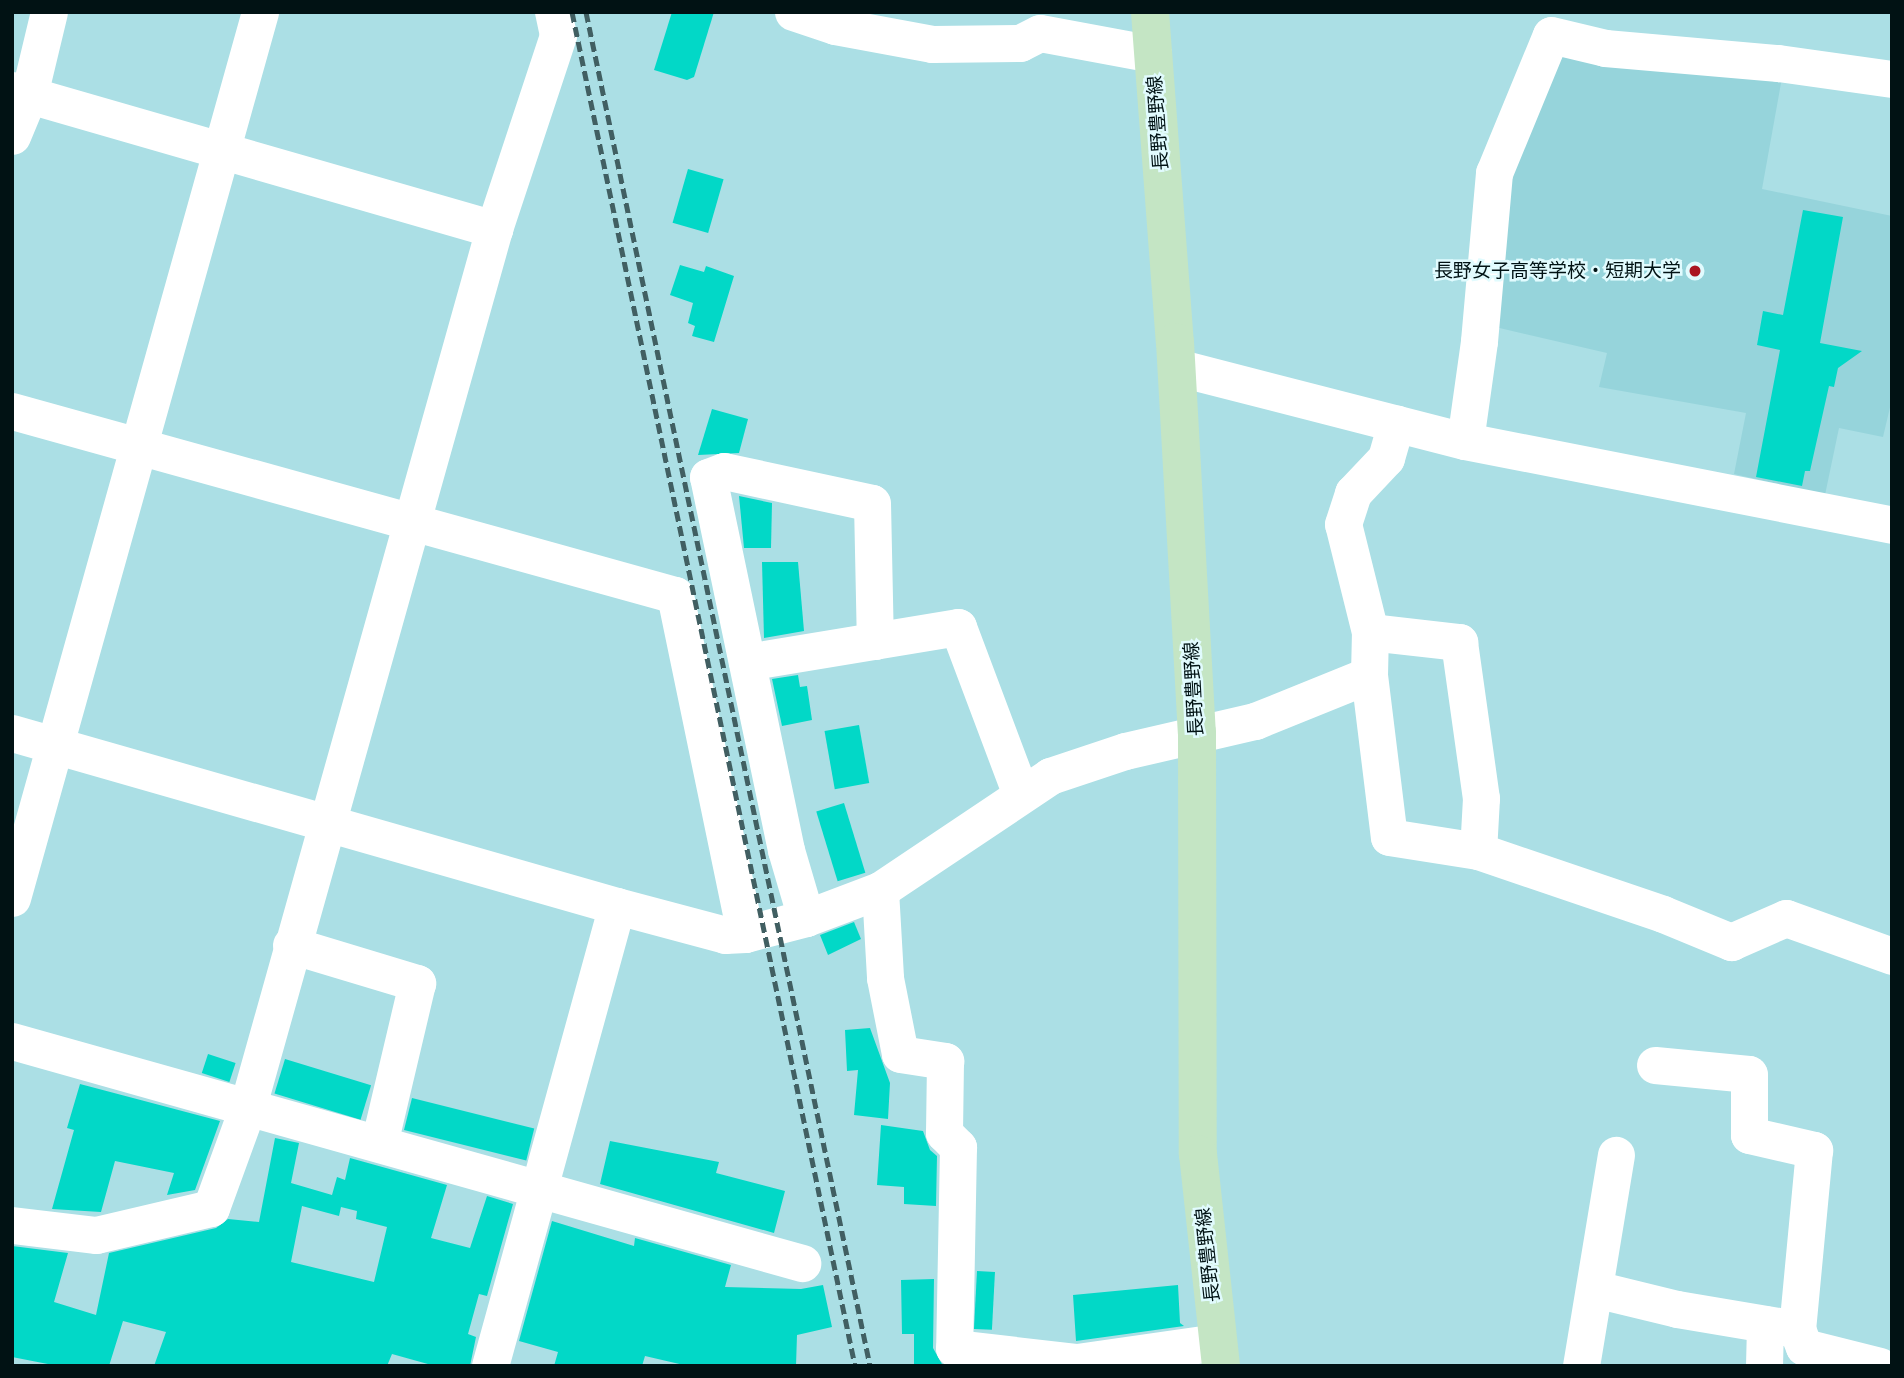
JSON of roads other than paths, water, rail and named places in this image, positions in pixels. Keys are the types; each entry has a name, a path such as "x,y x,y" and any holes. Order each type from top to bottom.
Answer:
{"main road":[{"name":"長野豊野線","path":"1150,12 1176,367 1197,732 1198,1154 1219,1354"}],"street":[{"path":"12,136 21,93 49,12"},
{"path":"12,898 260,12"},
{"path":"12,1225 96,1235 211,1208 247,1108 324,824 494,229 558,35 553,12"},
{"path":"793,12 835,26 932,44 1020,43 1040,33 1153,54"},
{"path":"1465,441 1494,173 1551,35 1605,48 1778,63 1892,79"},
{"path":"21,93 494,229"},
{"path":"1176,367 1465,441 1892,525"},
{"path":"12,411 411,524 675,595 745,934"},
{"path":"1396,423 1386,458 1353,493 1343,524 1370,632 1369,675 1389,837 1478,851 1663,914 1731,942 1786,918 1892,956"},
{"path":"806,918 786,850 708,477 724,471 872,503 875,641"},
{"path":"747,662 958,627 1021,795"},
{"path":"1370,632 1459,642 1481,798 1478,851"},
{"path":"12,733 324,824 725,935 745,934 806,918 880,890 1050,776 1197,732 1255,721 1369,675"},
{"path":"880,890 885,978 900,1054 945,1061 944,1133 958,1147 954,1348 1034,1361 1077,1362 1219,1354"},
{"path":"490,1366 617,906"},
{"path":"291,945 417,983 379,1144"},
{"path":"12,1041 539,1192 802,1263"},
{"path":"1655,1065 1749,1074 1749,1135 1814,1150 1781,1326 1764,1366"},
{"path":"1581,1366 1616,1155"},
{"path":"1595,1289 1781,1326 1804,1347 1880,1366"}],"railway":[{"path":"572,12 855,1366"},
{"path":"586,12 870,1366"}],"place":[{"name":"長野女子高等学校・短期大学","path":"1695,271"}]}
